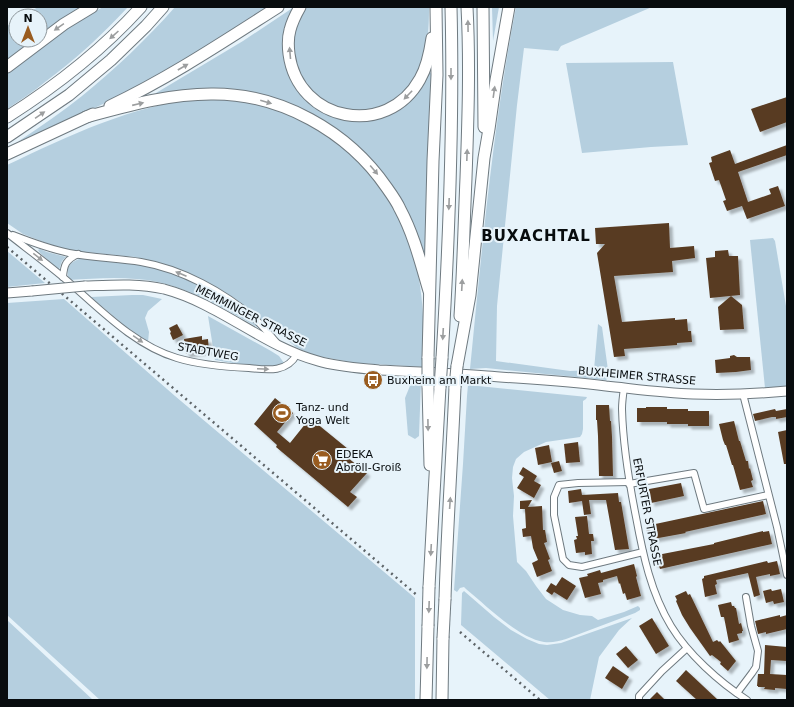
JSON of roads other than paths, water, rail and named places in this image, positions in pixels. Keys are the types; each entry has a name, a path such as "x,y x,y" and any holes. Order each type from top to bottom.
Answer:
{"highway":[{"path":"7,67 64,24 92,7"},
{"path":"7,117 33,101 76,68 126,23 141,7"},
{"path":"7,136 69,95 111,60 163,7"},
{"path":"7,154 128,97 154,83 194,60 278,7"},
{"path":"300,7 290,30 290,62 294,72 312,99 335,112 357,116 374,114 388,110 396,106 411,92 421,78 426,63 432,34 435,7"},
{"path":"433,512 429,444 428,358 433,161 437,75 435,7"},
{"path":"426,700 429,587 446,282 451,142 451,7"},
{"path":"442,700 447,542 462,282 467,136 467,7"},
{"path":"483,7 484,158"},
{"path":"457,366 470,295 484,158 509,7"},
{"path":"86,117 136,104 168,98 186,95 210,94 239,96 266,101 310,119 336,135 352,148 366,160 380,178 407,222 430,291"}],"street":[{"name":"STADTWEG","path":"7,232 60,251 156,265 208,286 255,319 280,346"},
{"name":"STADTWEG","path":"7,232 141,342 177,358 226,366 268,370 288,365 294,360 297,354"},
{"path":"63,277 66,263 78,254"},
{"name":"MEMMINGER STRASSE","path":"7,293 85,286 132,284 148,286 170,291 207,305 280,346 319,362 359,368 485,375"},
{"name":"BUXHEIMER STRASSE","path":"485,375 691,394 743,394 787,391"},
{"name":"ERFURTER STRASSE","path":"624,388 622,408 629,483 643,552 650,580 657,598 671,626 686,648 718,678 747,700"},
{"path":"743,394 777,527 787,575"},
{"path":"643,552 582,567 569,565 562,559 554,515 554,497 559,485 578,482 629,483 694,473 704,509 768,495"},
{"path":"737,693 756,667 758,651 751,626 746,597"},
{"path":"639,700 639,696 662,670 686,648"}],"railway":[{"path":"7,247 418,596"},
{"path":"460,632 540,700"}],"place":[{"name":"Buxheim am Markt","path":"373,380"},
{"name":"Tanz- und Yoga Welt","path":"282,413"},
{"name":"EDEKA Abröll-Groiß","path":"322,460"}],"district":[{"name":"BUXACHTAL","path":"536,236"}]}
